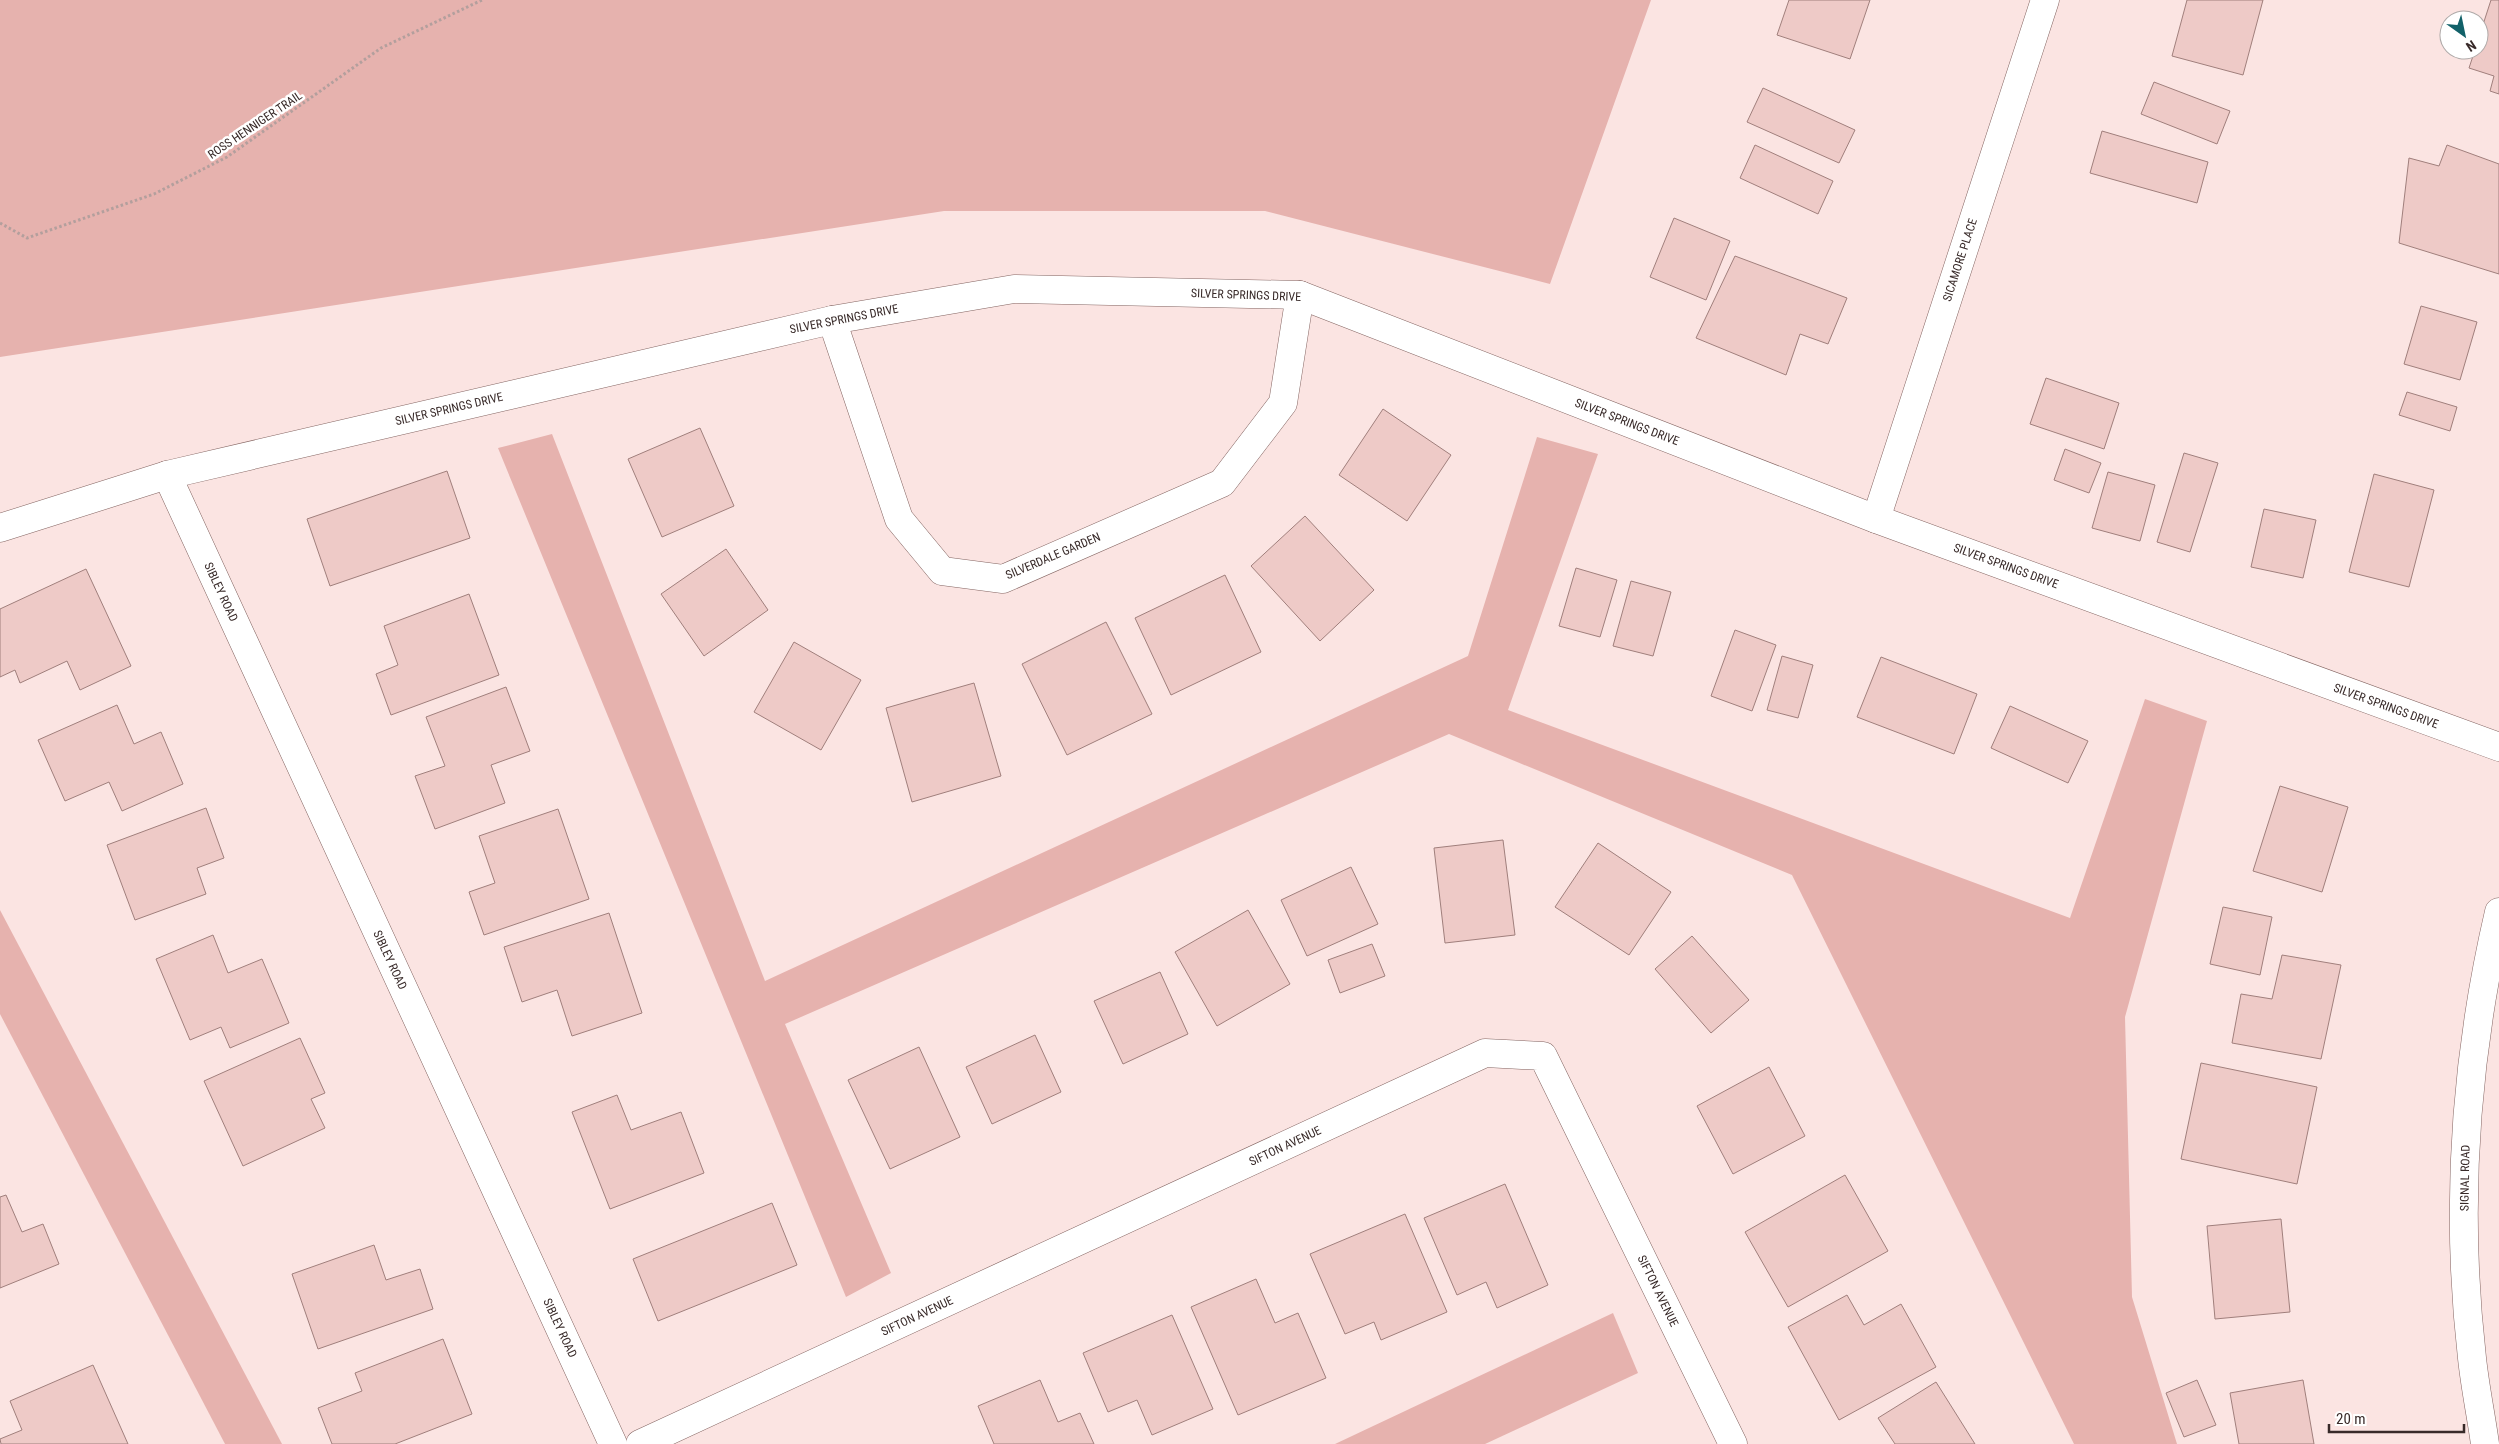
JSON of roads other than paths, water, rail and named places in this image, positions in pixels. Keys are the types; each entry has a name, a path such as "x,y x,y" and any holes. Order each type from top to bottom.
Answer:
{"street":[{"name":"SICAMORE PLACE","path":"1876,519 2045,0"},
{"name":"SILVER SPRINGS DRIVE","path":"0,528 167,475 832,320 1014,289 1300,295 1876,519 2499,747"},
{"name":"SILVERDALE GARDEN","path":"832,320 898,519 942,572 1003,579 1222,483 1283,403 1300,295"},
{"name":"SIBLEY ROAD","path":"167,475 613,1444"},
{"name":"SIGNAL ROAD","path":"2485,1444 2472,1358 2465,1275 2464,1147 2476,1036 2499,912"},
{"name":"SIFTON AVENUE","path":"640,1444 1485,1053 1543,1056 1733,1444"}]}
